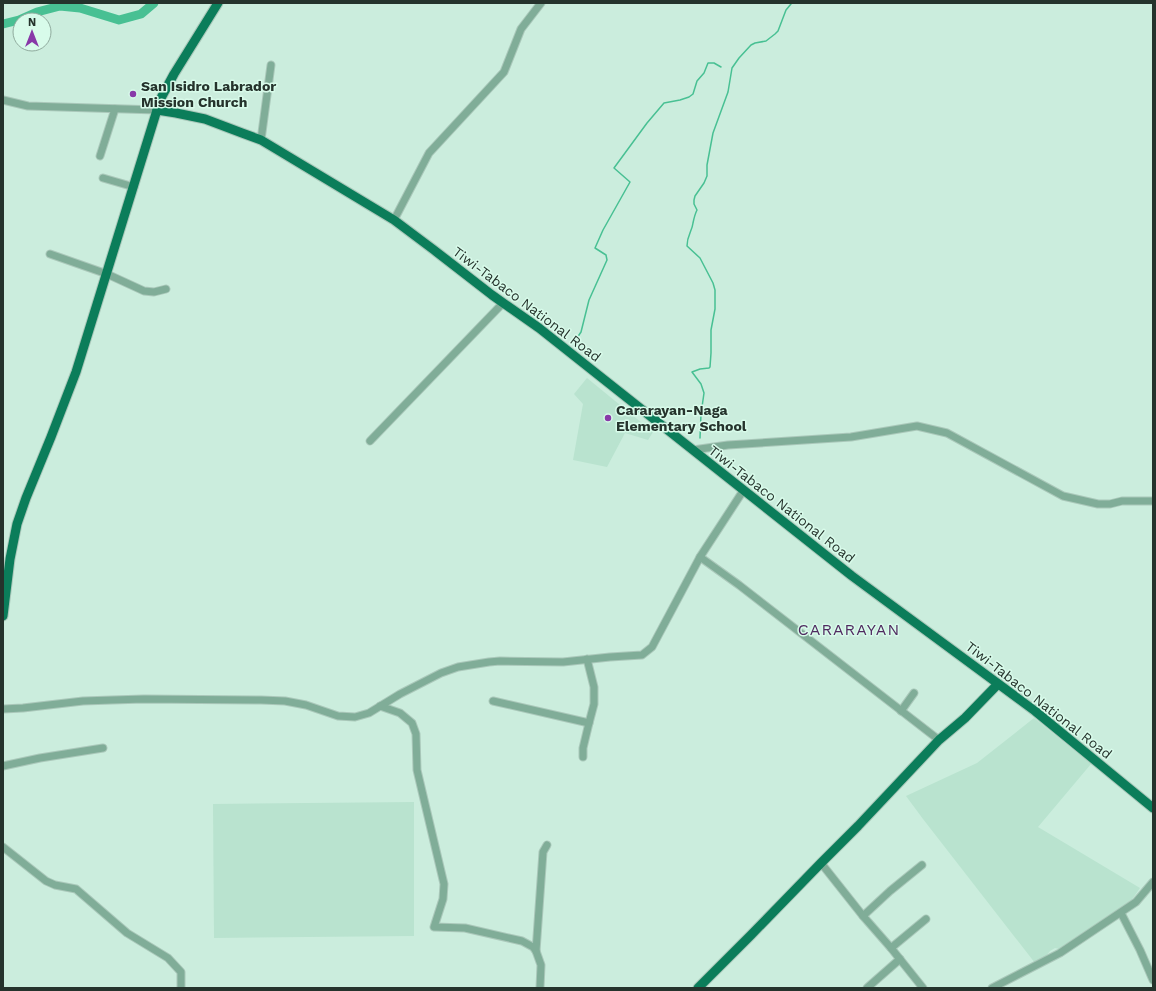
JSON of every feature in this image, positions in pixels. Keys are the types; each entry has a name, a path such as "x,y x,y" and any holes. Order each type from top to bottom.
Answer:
{"main road":[{"path":"3,616 6,559 26,498 52,437 76,372 161,98 174,74 218,3"},
{"name":"Tiwi-Tabaco National Road","path":"157,110 205,119 261,140 394,220 414,234 503,303 539,328 870,590 1035,711 1153,808"},
{"path":"698,988 752,935 940,740 965,718 998,684"}],"street":[{"path":"394,220 429,153 504,72 521,29 541,3"},
{"path":"261,140 271,65"},
{"path":"3,100 28,106 157,110"},
{"path":"100,156 115,109"},
{"path":"103,178 134,187"},
{"path":"50,254 107,274 144,291 154,292 166,289"},
{"path":"370,441 503,303"},
{"path":"693,450 728,445 851,437 916,426 947,433 1063,496 1098,504 1129,501 1153,501"},
{"path":"3,708 23,708 83,701 144,699 261,700 292,702 306,705 338,716 354,717 369,713 400,694 441,673 458,667 500,661 563,662 642,655 652,647 700,557 743,491"},
{"path":"700,557 744,589 940,740"},
{"path":"583,757 583,748 594,704 594,687 588,659"},
{"path":"901,711 914,693"},
{"path":"493,701 589,723"},
{"path":"380,706 400,713 412,723 416,734 417,770 444,884 443,899 434,927 465,928 522,941 533,947 541,965 540,988"},
{"path":"3,766 40,758 103,748"},
{"path":"536,951 543,852 547,845"},
{"path":"3,847 46,881 55,885 76,889 127,933 168,958 181,972 181,988"},
{"path":"821,862 863,916 923,988"},
{"path":"863,916 890,891 922,865"},
{"path":"992,988 1060,953 1121,913 1136,902 1153,882"},
{"path":"1121,913 1153,980"},
{"path":"891,948 926,919"},
{"path":"867,988 900,959"}],"shaded area":[{"name":"Cararayan-Naga Elementary School","path":"587,378 653,432 648,440 625,433 607,467 573,460 583,404 574,394"},
{"path":"1034,718 1091,764 1038,827 1140,888 1131,901 1059,949 1055,948 1050,951 1046,956 1035,963 906,796 977,763"},
{"path":"414,802 414,936 214,938 213,804"}],"waterway":[{"path":"3,24 19,20 37,12 60,6 80,8 119,20 141,14 154,3"},
{"path":"700,438 704,393 701,384 692,372 710,367 711,330 715,309 715,290 700,258 687,246 697,210 694,200 707,176 707,165 713,133 728,92 732,68 751,45 766,41 778,31 786,10 791,4"},
{"path":"577,338 581,332 589,300 607,260 606,255 595,248 603,230 630,182 614,168 647,123 664,103 680,100 693,94 697,81 704,73 708,63 714,63 721,67"}],"place":[{"name":"San Isidro Labrador Mission Church","path":"133,94"},
{"name":"Cararayan-Naga Elementary School","path":"608,418"}],"district":[{"name":"CARARAYAN","path":"849,629"}]}
